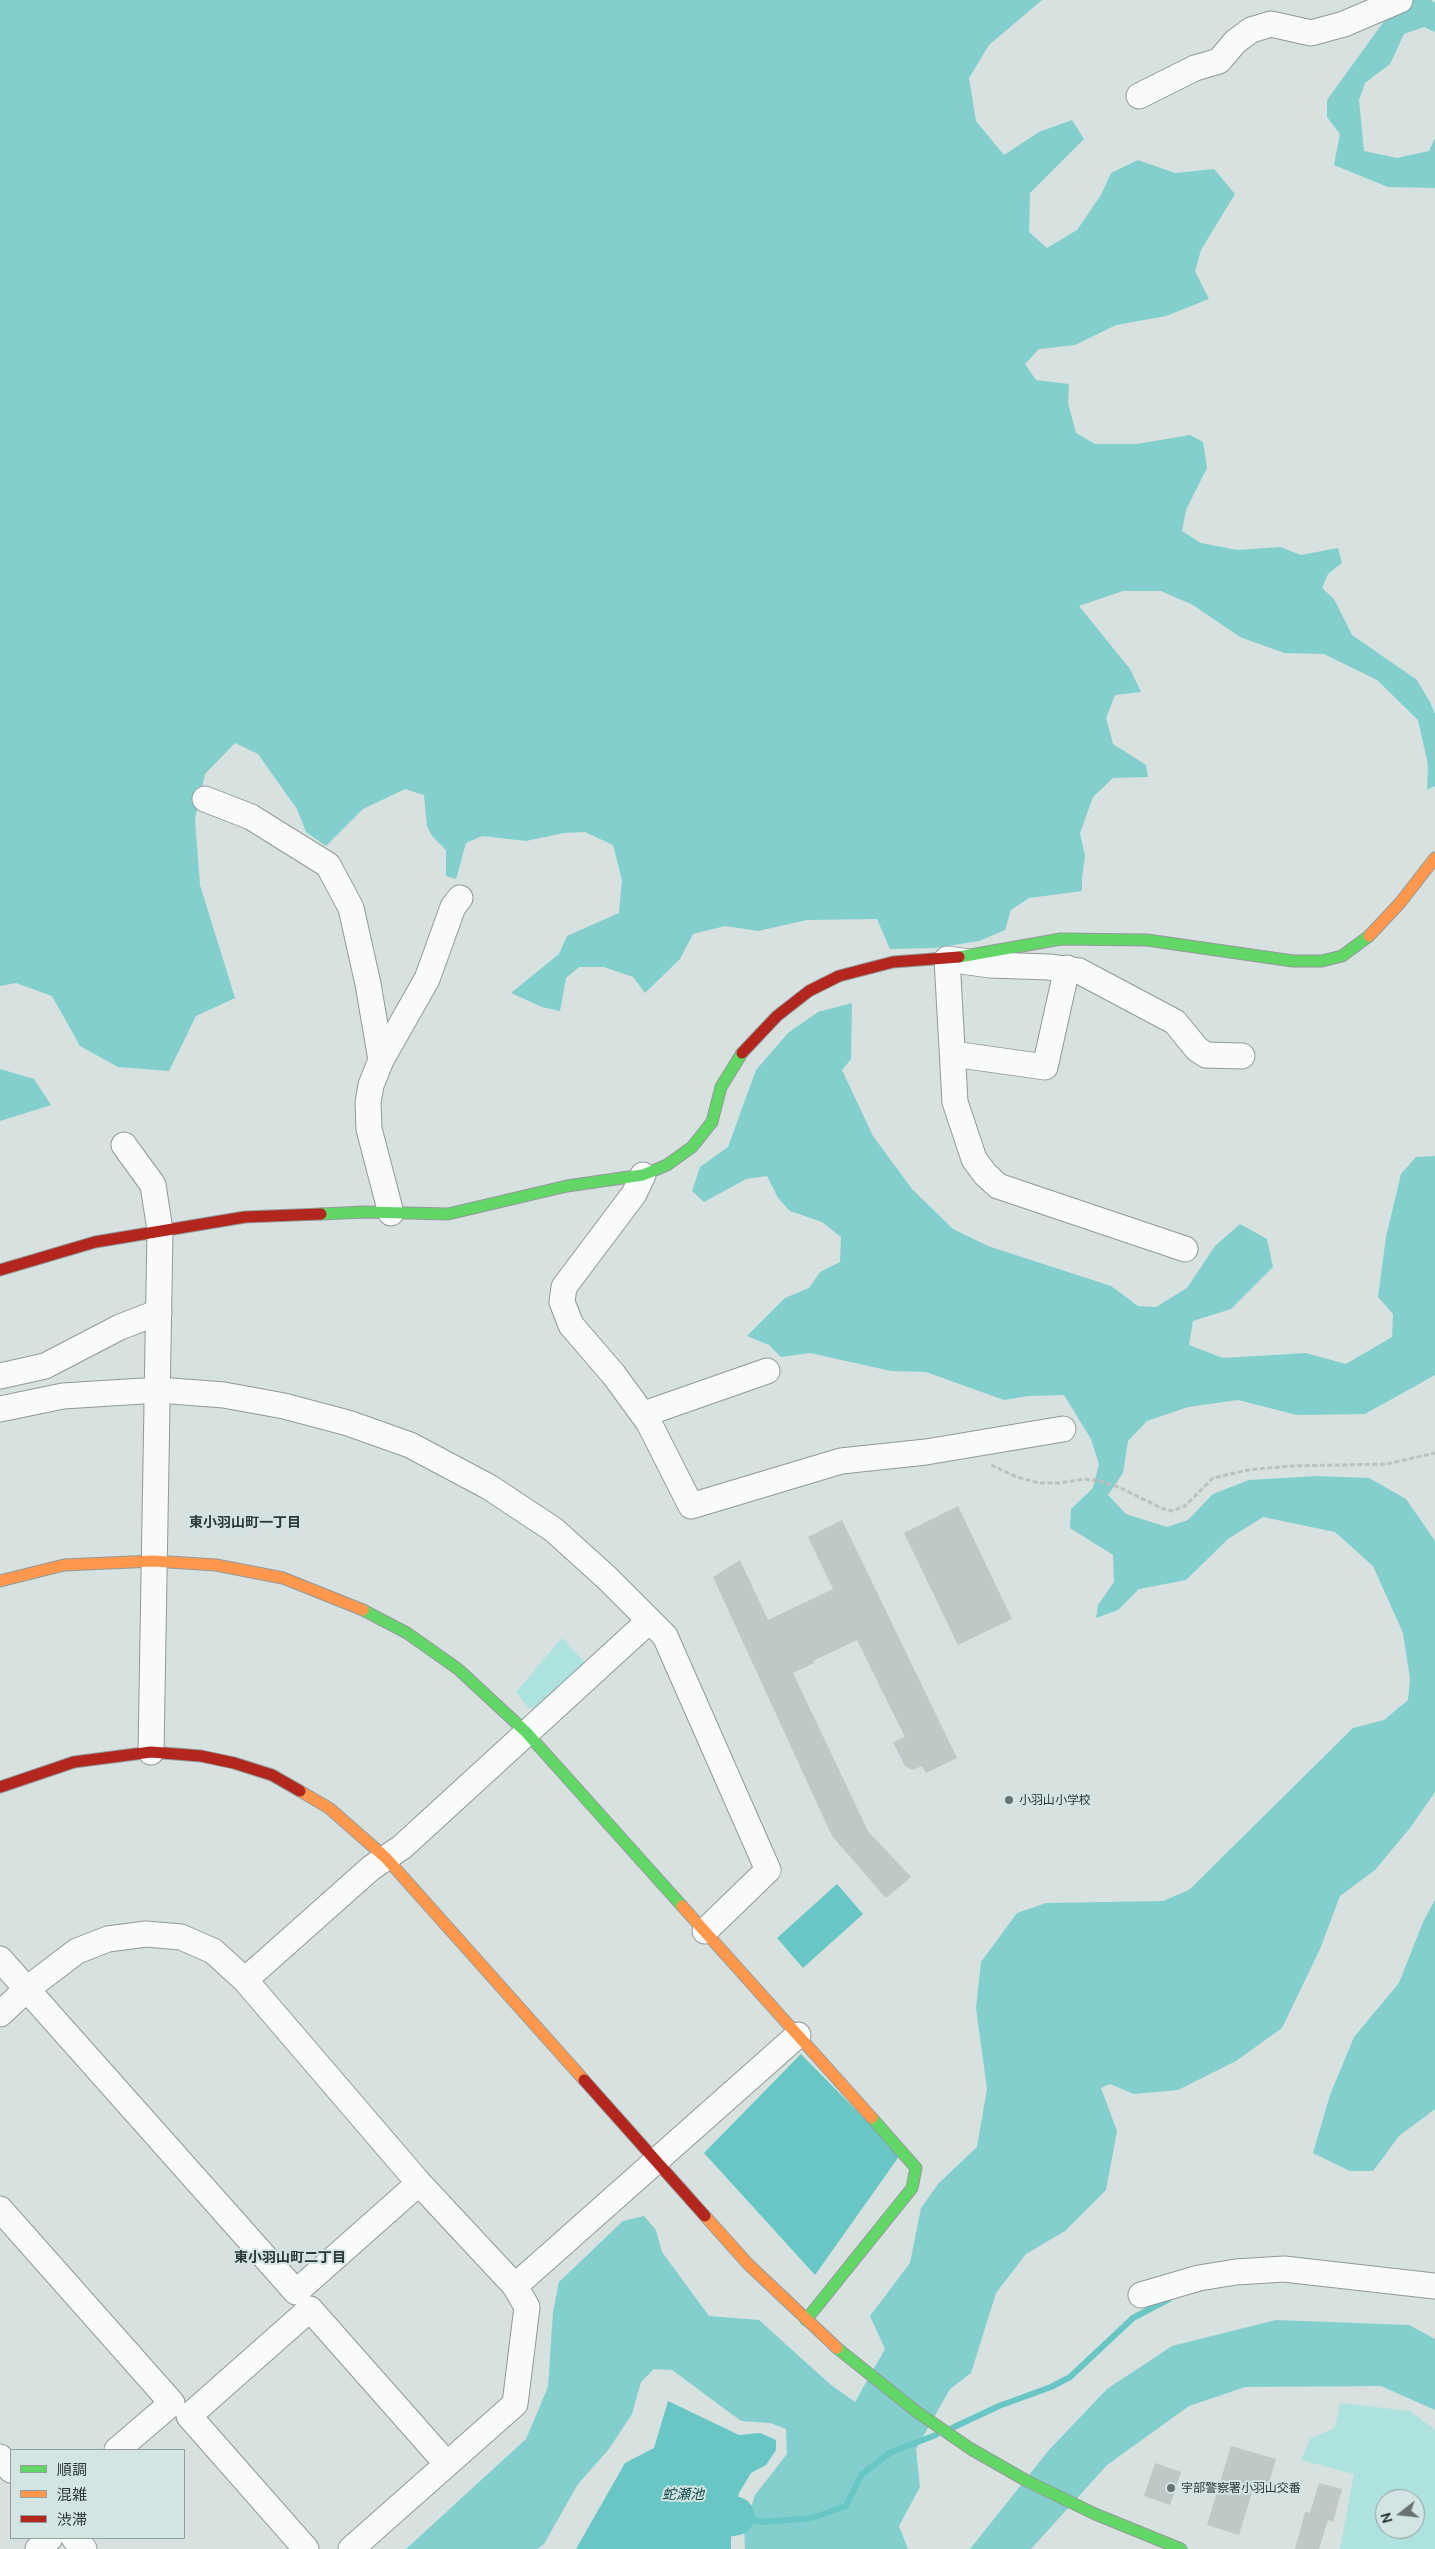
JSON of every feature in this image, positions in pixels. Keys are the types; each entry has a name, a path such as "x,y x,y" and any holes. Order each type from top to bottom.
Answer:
{"street":[{"path":"1139,96 1195,68 1219,61 1236,42 1251,30 1271,24 1311,33 1344,24 1400,0"},
{"path":"205,799 251,817 328,865 351,908 368,984 381,1060"},
{"path":"0,1270 95,1242 245,1217 391,1213 448,1214 567,1186 643,1175 667,1165 692,1147 712,1122 721,1087 742,1053 777,1016 809,991 839,976 893,962 947,959 1061,939 1147,940 1293,961 1322,961 1342,956 1364,941 1400,903 1435,858"},
{"path":"391,1213 369,1129 368,1103 381,1060 427,979 453,907 460,898"},
{"path":"947,959 990,965 1067,968 1079,971 1176,1022 1197,1049 1206,1055 1242,1056"},
{"path":"947,959 955,1102 974,1158 985,1174 998,1186 1185,1249"},
{"path":"953,1054 1045,1067 1067,968"},
{"path":"124,1145 153,1185 160,1230 159,1390 153,1561 151,1752"},
{"path":"643,1175 634,1194 564,1287 562,1302 571,1325 614,1375 644,1414 691,1506 842,1461 926,1452 1063,1428"},
{"path":"0,1376 45,1366 120,1328 159,1312"},
{"path":"644,1414 767,1370"},
{"path":"0,1409 63,1396 159,1390 224,1395 284,1406 348,1423 410,1445 489,1487 554,1530 607,1578 665,1636 768,1870 705,1932"},
{"path":"0,1581 64,1565 153,1561 216,1565 283,1578 347,1602 407,1633 458,1669 526,1732 916,2168 912,2188 806,2320"},
{"path":"245,1980 371,1868 402,1847 648,1621"},
{"path":"0,1787 74,1762 151,1752 201,1756 272,1775 329,1808 386,1858 748,2264 827,2340 917,2412 971,2449 1027,2481 1095,2514 1181,2549"},
{"path":"0,2014 27,1989 77,1951 108,1939 146,1934 181,1937 213,1952 245,1980 419,2183 515,2286 527,2307 515,2404 351,2549"},
{"path":"0,1958 296,2292 419,2183"},
{"path":"515,2286 798,2035"},
{"path":"0,2209 172,2403 118,2449"},
{"path":"1141,2295 1199,2278 1236,2272 1284,2269 1435,2286"},
{"path":"306,2549 189,2416 310,2309 447,2464"},
{"path":"0,2457 10,2469"},
{"path":"38,2549 49,2539"},
{"path":"75,2539 84,2549"}],"path":[{"path":"963,1444 964,1454 1017,1477 1039,1484 1059,1484 1084,1479 1100,1481 1121,1488 1161,1508 1172,1511 1185,1506 1213,1478 1240,1472 1288,1466 1387,1464 1435,1454"}],"shaded area":[{"path":"0,0 1042,0 989,45 969,78 976,121 1004,155 1039,132 1072,120 1084,139 1030,193 1029,232 1047,248 1077,230 1101,195 1111,173 1138,160 1175,173 1214,169 1235,194 1201,250 1195,271 1209,299 1166,316 1116,325 1075,345 1039,349 1025,364 1036,380 1069,384 1068,403 1076,433 1095,444 1137,444 1190,435 1203,442 1207,468 1186,510 1182,531 1201,543 1237,550 1280,547 1301,555 1338,548 1342,563 1328,574 1322,588 1334,599 1352,635 1417,680 1430,702 1435,714 1435,786 1427,790 1428,765 1418,720 1377,680 1324,654 1284,653 1240,637 1193,605 1161,591 1123,591 1079,606 1130,669 1141,692 1115,695 1106,718 1113,744 1146,765 1148,777 1113,778 1093,797 1080,833 1085,856 1082,891 1029,898 1011,910 1005,930 979,941 935,948 890,949 877,919 807,920 758,931 725,926 693,934 680,959 645,993 633,977 604,967 579,967 566,978 560,1011 542,1007 511,993 559,954 567,936 619,913 622,880 613,845 585,832 564,833 526,841 482,836 466,843 456,879 446,876 446,850 432,836 427,826 424,795 405,789 363,809 326,846 306,832 297,809 258,754 235,743 205,774 195,819 200,885 235,998 196,1016 169,1071 118,1067 80,1046 52,996 16,983 0,986"},
{"path":"1386,0 1431,0 1435,3 1435,32 1424,27 1404,34 1390,64 1365,83 1359,100 1364,151 1397,158 1429,151 1435,138 1435,188 1388,187 1334,165 1340,134 1327,117 1327,100 1387,17"},
{"path":"852,1003 851,1059 842,1070 873,1136 912,1189 953,1229 988,1246 1111,1286 1138,1306 1156,1307 1187,1288 1215,1246 1240,1224 1267,1239 1273,1267 1231,1309 1193,1321 1189,1345 1223,1358 1306,1353 1346,1364 1392,1337 1393,1314 1378,1297 1386,1237 1401,1174 1416,1157 1435,1156 1435,1375 1365,1414 1297,1415 1238,1400 1188,1407 1147,1421 1128,1441 1123,1473 1108,1495 1126,1514 1167,1527 1188,1520 1213,1494 1249,1480 1317,1476 1369,1478 1406,1499 1435,1541 1435,1792 1410,1828 1375,1870 1340,1896 1320,1949 1282,2028 1236,2061 1178,2090 1134,2094 1110,2084 1101,2088 1117,2131 1106,2190 1065,2231 1026,2254 996,2293 971,2373 950,2389 916,2449 920,2487 899,2526 908,2549 745,2549 744,2528 755,2495 787,2454 786,2429 770,2423 741,2421 672,2370 654,2369 641,2382 632,2414 609,2449 578,2484 544,2544 537,2549 406,2549 526,2439 548,2387 553,2312 559,2282 623,2221 644,2216 656,2230 662,2252 709,2316 759,2320 831,2385 855,2402 885,2349 870,2316 910,2263 921,2208 938,2184 977,2147 987,2089 976,2008 981,1962 1017,1913 1046,1903 1163,1901 1189,1890 1353,1728 1384,1720 1408,1700 1410,1679 1403,1633 1373,1566 1335,1532 1263,1517 1228,1539 1186,1580 1139,1589 1118,1610 1096,1618 1098,1605 1114,1582 1113,1555 1070,1528 1071,1509 1093,1488 1099,1464 1091,1439 1064,1395 1028,1396 1004,1400 926,1372 891,1371 810,1353 781,1357 769,1345 747,1336 785,1298 809,1288 820,1272 840,1262 841,1237 822,1222 790,1211 778,1198 767,1176 746,1179 704,1202 692,1191 700,1167 728,1147 756,1070 788,1033 818,1012"},
{"path":"0,1069 34,1079 51,1105 0,1121"},
{"path":"562,1638 587,1665 545,1707 529,1708 516,1692"},
{"path":"1435,1900 1435,2109 1399,2136 1373,2171 1350,2171 1313,2153 1330,2095 1354,2037 1399,1983 1423,1922"},
{"path":"1276,2320 1409,2325 1435,2339 1435,2410 1381,2386 1245,2387 1189,2406 1107,2465 1031,2549 970,2549 1049,2450 1107,2389 1172,2346"},
{"path":"1340,2403 1410,2411 1435,2430 1435,2549 1340,2549 1354,2474 1301,2460 1310,2439 1335,2428"}],"water":[{"path":"837,1884 863,1914 803,1968 777,1938"},
{"path":"801,2054 900,2155 815,2275 704,2153"},
{"name":"蛇瀬池","path":"668,2401 739,2435 760,2433 776,2440 776,2450 766,2465 751,2473 739,2493 731,2527 731,2549 576,2549 625,2463 654,2448"}],"building":[{"path":"958,1506 1012,1619 958,1645 904,1533"},
{"path":"842,1520 957,1758 926,1773 922,1766 912,1770 905,1766 893,1742 905,1737 857,1640 793,1673 868,1831 911,1877 886,1898 832,1836 713,1577 740,1560 768,1620 833,1589 808,1537"},
{"path":"1231,2446 1276,2459 1267,2490 1254,2486 1239,2535 1207,2525"},
{"path":"1155,2463 1181,2472 1170,2505 1144,2496"},
{"path":"1319,2483 1342,2489 1333,2522 1328,2520 1319,2549 1295,2549 1305,2512 1310,2513"}],"waterway":[{"path":"952,2428 999,2406 1051,2387 1070,2377 1133,2318 1169,2299"},
{"path":"735,2516 763,2522 812,2518 846,2506 862,2474 891,2452 936,2435"},
{"name":"蛇瀬池","path":"698,2549 706,2521 735,2516"}],"traffic: fast":[{"path":"959,957 1061,939 1147,940 1293,961 1322,961 1342,956 1369,936"},
{"path":"321,1214 365,1212 448,1214 567,1186 643,1175 667,1165 692,1147 712,1122 721,1087 742,1053"},
{"path":"363,1610 407,1633 458,1669 526,1732 682,1906"},
{"path":"806,2320 912,2188 916,2168 872,2118"},
{"path":"837,2348 917,2412 971,2449 1027,2481 1095,2514 1181,2549"}],"traffic: slow":[{"path":"1369,936 1400,903 1435,858"},
{"path":"0,1581 64,1565 153,1561 216,1565 283,1578 363,1610"},
{"path":"300,1791 329,1808 386,1858 584,2080"},
{"path":"682,1906 872,2118"},
{"path":"705,2216 748,2264 837,2348"}],"traffic: jam":[{"path":"742,1053 777,1016 809,991 839,976 893,962 959,957"},
{"path":"0,1270 95,1242 245,1217 321,1214"},
{"path":"0,1787 74,1762 151,1752 201,1756 234,1763 272,1775 300,1791"},
{"path":"584,2080 705,2216"}],"place":[{"name":"小羽山小学校","path":"1009,1800"},
{"name":"宇部警察署小羽山交番","path":"1171,2488"}],"district":[{"name":"東小羽山町一丁目","path":"245,1522"},
{"name":"東小羽山町二丁目","path":"290,2257"}]}
